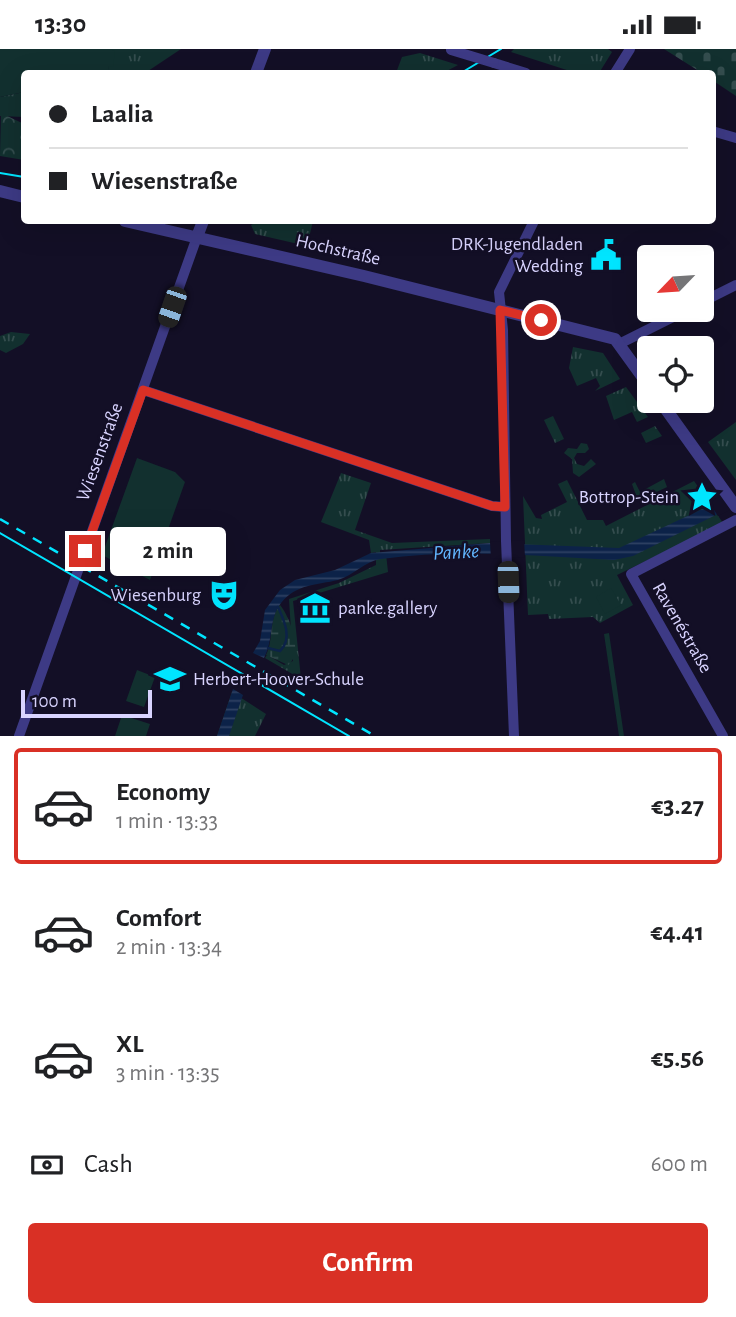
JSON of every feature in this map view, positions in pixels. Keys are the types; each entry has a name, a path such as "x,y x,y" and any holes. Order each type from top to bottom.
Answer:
{"street":[{"path":"257,70 265,49"},
{"path":"450,49 516,70"},
{"path":"617,70 631,49"},
{"path":"716,132 736,138"},
{"path":"0,191 21,196"},
{"name":"Hochstraße","path":"138,224 500,310 608,337 619,344"},
{"name":"Wiesenstraße","path":"19,736 202,224"},
{"path":"514,736 499,292 533,224"},
{"path":"714,296 736,285"},
{"path":"637,369 619,344 663,322"},
{"path":"143,390 481,502 505,507"},
{"path":"668,413 736,507"},
{"name":"Ravenéstraße","path":"723,736 631,574 736,520"}],"green space":[{"path":"0,49 115,51 113,67 109,66 108,70 21,70 21,93 0,97"},
{"path":"110,49 181,49 150,70 108,70"},
{"path":"514,49 608,49 612,52 601,70 567,70 511,52"},
{"path":"664,49 736,49 736,96 716,83 716,70 697,70"},
{"path":"420,53 458,65 449,70 397,70 402,57"},
{"path":"21,93 21,117 0,116 0,97"},
{"path":"1,113 21,123 21,160 0,156"},
{"path":"312,224 307,246 255,234 251,225"},
{"path":"11,332 30,334 23,344 6,353 0,350 0,336"},
{"path":"573,347 603,353 620,379 595,391 600,386 596,378 577,386 569,368"},
{"path":"626,387 637,402 637,413 645,413 648,417 637,422 632,412 614,420 606,396"},
{"path":"553,416 564,439 555,443 544,420"},
{"path":"736,422 736,480 708,442"},
{"path":"655,426 662,436 646,443 641,433"},
{"path":"581,443 587,444 589,449 585,453 577,453 574,458 577,464 584,466 591,459 596,464 579,477 573,473 572,459 564,453 568,448 577,449"},
{"path":"137,458 175,472 185,482 150,580 102,555"},
{"path":"341,473 371,483 355,530 392,543 490,539 490,543 380,550 380,555 386,554 388,572 293,601 301,679 265,658 267,655 284,665 293,661 289,599 339,583 376,565 376,552 371,553 369,540 321,522"},
{"path":"664,479 667,487 646,497 636,495 632,484 635,482 640,492"},
{"path":"567,480 587,520 603,520 606,526 694,481 723,523 617,575 633,605 600,623 593,617 549,619 548,614 528,615 523,496 536,518 542,519 541,515 567,502 558,484"},
{"path":"611,588 621,605 605,614 596,597"},
{"path":"280,605 294,635 295,653 288,665 266,655 274,617"},
{"path":"609,633 624,736 619,736 604,634"},
{"path":"137,670 155,677 144,707 126,701"},
{"path":"232,692 266,714 255,736 217,736"},
{"path":"122,715 150,724 146,736 115,736"}],"water":[{"name":"Panke","path":"711,505 736,505 633,556 614,560 468,553 375,560 344,578 293,592 281,603 274,616 264,658 253,653 260,641 265,610 280,590 295,580 335,570 371,553 490,543 619,548"},
{"path":"233,689 243,695 229,736 217,736"}],"pier":[{"path":"736,489 736,507 718,516 709,502"},
{"path":"524,540 525,557 491,559 490,542"}],"waterway":[{"path":"268,648 280,651 286,641 286,629 278,607"}],"tram line":[{"path":"466,70 501,49"},
{"path":"0,173 21,176"},
{"path":"0,533 349,736"}],"railway":[{"path":"0,519 375,736"}],"place":[{"name":"DRK-Jugendladen Wedding","path":"606,255"},
{"name":"Bottrop-Stein","path":"702,497"},
{"name":"Wiesenburg","path":"224,595"},
{"name":"panke.gallery","path":"315,608"},
{"name":"Herbert-Hoover-Schule","path":"170,679"}],"route":[{"path":"85,551 143,390 492,506 505,507 503,330 500,310 541,320"}]}
